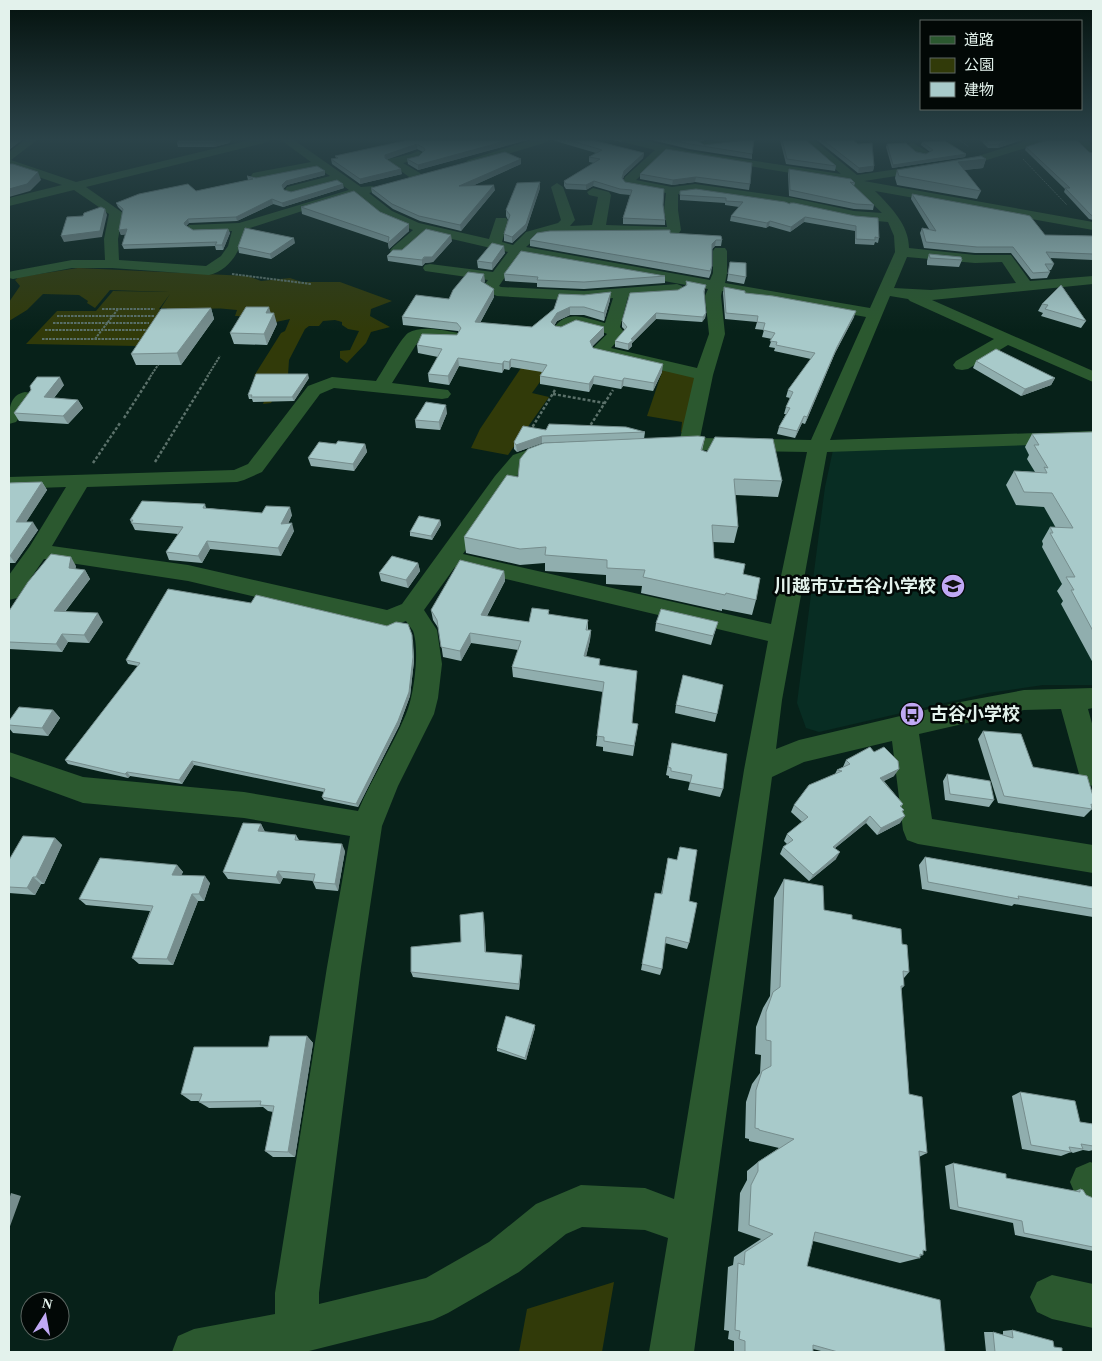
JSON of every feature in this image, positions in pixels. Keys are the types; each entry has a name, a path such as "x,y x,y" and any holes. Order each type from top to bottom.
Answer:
{"street":[{"path":"102,204 116,213 111,239 113,250 112,264"},
{"path":"194,228 240,227 313,204"},
{"path":"374,204 387,214 423,228 494,245 517,250 569,252 715,291 755,298 769,295 875,314"},
{"path":"563,204 568,220 563,226 530,236 517,250 491,287 497,291 504,292 584,296 668,288 715,291"},
{"path":"598,229 603,204"},
{"path":"549,231 598,229 674,230 671,204"},
{"path":"780,214 794,204"},
{"path":"798,204 854,215 892,218"},
{"path":"672,1352 768,700 818,445 902,252 900,234 892,218 879,204"},
{"path":"955,204 964,218"},
{"path":"962,204 1091,228"},
{"path":"494,245 501,221"},
{"path":"13,274 72,264 112,264 209,271 226,259 235,246 240,227"},
{"path":"397,251 423,228"},
{"path":"689,444 704,375 717,334 715,291 720,273 720,251"},
{"path":"902,252 975,259 1006,258 1026,286"},
{"path":"430,268 498,277"},
{"path":"885,291 931,294 1093,280"},
{"path":"611,329 622,293"},
{"path":"908,294 1093,377"},
{"path":"561,329 572,320 611,329 617,333 599,350 704,375"},
{"path":"381,387 413,337 421,334 452,337"},
{"path":"962,365 1007,339"},
{"path":"9,483 237,476 255,468 314,390 332,382 442,394"},
{"path":"9,418 25,397"},
{"path":"655,447 689,444 818,445 1093,437"},
{"path":"38,551 188,573 388,619 411,610 502,480 520,459 542,451 570,449"},
{"path":"9,592 38,551 80,482"},
{"path":"449,558 781,635"},
{"path":"297,1332 297,1293 344,967 367,826 384,785 420,714 425,698 429,664 425,630 411,610"},
{"path":"758,770 799,752 1024,700 1082,698 1093,774"},
{"path":"904,727 918,830 1093,859"},
{"path":"9,764 83,790 244,805 367,826"},
{"path":"194,1352 297,1332 433,1298 504,1257 551,1219 581,1206 645,1209 690,1226"},
{"path":"1052,1297 1093,1306"}],"path":[{"path":"1067,204 1091,228"},
{"path":"209,271 311,284"},
{"path":"102,309 155,309"},
{"path":"96,339 119,309"},
{"path":"57,316 154,316"},
{"path":"52,323 149,323"},
{"path":"45,330 152,330 148,336"},
{"path":"42,339 139,339"},
{"path":"124,418 164,356"},
{"path":"145,480 220,356"},
{"path":"528,434 555,390"},
{"path":"586,435 613,390"},
{"path":"553,394 604,403"},
{"path":"80,482 120,423"}],"shaded area":[{"name":"川越市立古谷小学校","path":"1093,439 1093,685 1043,685 988,693 819,732 806,728 797,703 825,487 833,450"}],"green space":[{"path":"78,268 248,276 261,281 290,278 302,282 340,282 392,301 371,309 370,316 390,327 371,332 366,343 347,363 340,358 340,351 350,350 359,331 348,329 342,325 342,322 335,320 323,321 319,326 309,326 305,329 289,360 288,375 271,403 263,404 273,378 254,376 281,333 285,331 290,319 276,322 275,317 235,316 237,310 218,308 190,310 162,316 167,308 161,308 170,294 159,309 165,309 137,346 26,344 57,311 96,311 113,291 169,292 110,290 95,308 79,295 43,294 27,310 9,321 9,302 20,286 15,280 19,277"},
{"path":"553,364 532,393 549,397 508,455 471,448 480,429 523,365"},
{"path":"663,369 696,377 686,433 681,432 682,422 647,416"},
{"path":"614,1282 602,1352 519,1352 527,1309"}],"building":[{"path":"117,204 263,204 236,217 188,219 184,223 193,230 228,229 222,245 215,245 217,242 122,245 127,229 119,230 123,209"},
{"path":"313,204 369,204 380,212 409,224 388,243 389,237 301,207"},
{"path":"392,204 478,204 460,225 419,216"},
{"path":"509,204 533,204 526,224 512,237 504,234 510,215 506,210"},
{"path":"628,204 663,204 665,220 623,218"},
{"path":"742,204 796,204 855,216 878,218 879,238 875,237 875,240 856,239 856,226 805,217 791,227 770,221 767,223 731,216"},
{"path":"854,204 874,205 856,204"},
{"path":"918,204 963,204 1030,216 1045,235 1093,236 1093,254 1046,252 1054,264 1045,264 1050,272 1033,273 1013,247 977,247 926,242 922,228 936,231"},
{"path":"1080,204 1093,204 1093,216"},
{"path":"101,207 105,209 100,231 61,236 67,217 83,216 84,213"},
{"path":"245,228 294,238 270,254 238,247"},
{"path":"426,229 451,235 432,257 424,257 422,260 387,256 393,250 402,250"},
{"path":"670,230 670,233 721,236 722,240 716,240 712,244 712,266 710,271 530,240 537,233 550,231"},
{"path":"492,243 504,246 492,263 477,261"},
{"path":"521,251 665,276 584,282 537,280 538,277 504,274"},
{"path":"929,254 961,257 962,260 930,258"},
{"path":"730,262 746,263 746,277 728,274"},
{"path":"468,272 484,274 481,281 494,289 475,322 532,327 554,309 559,294 584,295 611,292 604,313 584,307 570,307 557,313 551,322 555,326 561,327 576,320 604,327 590,341 593,348 663,364 654,383 624,378 622,381 594,376 589,384 540,376 547,365 511,359 509,362 504,361 502,364 458,358 448,376 428,374 442,349 417,345 422,334 457,335 461,328 457,323 402,317 416,295 449,299 453,290"},
{"path":"686,281 706,285 704,291 706,313 703,317 656,313 628,344 615,341 627,327 622,321 630,293 678,290 687,285"},
{"path":"1061,285 1086,321 1045,309 1048,305 1042,304"},
{"path":"724,287 745,291 745,293 773,296 856,311 837,347 807,417 804,416 797,431 779,427 790,408 786,407 793,392 788,390 815,353 776,345 777,342 770,341 775,333 763,330 765,323 757,322 758,316 726,313"},
{"path":"246,307 269,307 266,313 274,313 264,334 230,333"},
{"path":"211,308 177,353 131,354 161,309"},
{"path":"996,349 1055,378 1025,389 976,361"},
{"path":"256,374 308,374 292,397 251,397 252,395 248,395"},
{"path":"37,377 60,377 44,397 78,400 63,416 14,413 31,390 30,386"},
{"path":"426,402 446,405 439,422 415,420"},
{"path":"549,424 626,427 645,432 542,436 516,445 514,442 523,426 546,430"},
{"path":"1093,432 1093,631 1066,577 1075,577 1050,533 1053,533 1050,527 1073,528 1052,493 1024,492 1014,471 1047,473 1044,467 1048,468 1034,445 1039,445 1032,434"},
{"path":"705,437 701,450 707,452 715,437 773,439 782,481 734,479 738,527 712,525 714,558 745,564 743,574 760,578 756,600 643,577 645,570 607,568 607,560 545,555 546,547 520,549 464,537 507,475 518,477 520,459 528,449 544,443"},
{"path":"338,441 365,444 353,464 308,458 319,442 336,444"},
{"path":"42,482 16,522 33,522 9,556 9,483"},
{"path":"142,501 205,504 203,508 262,513 266,506 290,507 281,524 292,523 278,548 207,541 198,556 166,552 183,527 131,523 133,520 130,520"},
{"path":"419,516 440,520 431,536 410,532"},
{"path":"51,554 71,557 69,568 85,570 54,611 98,613 84,635 62,634 56,644 9,642 9,611 28,582"},
{"path":"392,556 418,563 406,580 379,573"},
{"path":"460,560 504,571 481,615 529,622 532,608 549,610 548,614 588,620 586,630 591,630 584,656 600,659 599,665 637,671 632,723 638,724 634,746 604,741 604,737 597,736 604,682 512,667 521,641 470,633 460,651 441,647 437,620 431,610"},
{"path":"168,589 251,603 256,595 387,626 396,622 408,624 412,635 413,657 409,692 398,721 356,804 322,797 325,789 192,761 179,780 127,772 125,774 65,760 140,663 126,660"},
{"path":"661,609 718,622 713,636 656,623"},
{"path":"683,675 723,685 717,714 676,705"},
{"path":"19,707 53,710 42,728 9,725 9,721"},
{"path":"983,731 1021,734 1033,767 1087,776 1093,796 1092,809 1004,796"},
{"path":"672,743 727,754 723,789 690,783 692,775 671,771 671,768 668,767"},
{"path":"870,747 874,752 884,747 898,761 899,769 880,778 903,804 900,806 904,810 902,811 905,816 881,828 870,816 833,847 840,852 813,875 783,847 793,840 787,834 808,817 794,805 809,785 842,771 837,770 850,764 846,760"},
{"path":"947,774 990,781 994,800 950,794"},
{"path":"243,823 261,824 258,831 296,835 295,840 342,844 335,884 313,882 315,874 278,871 276,877 223,872"},
{"path":"23,836 55,838 36,877 33,877 27,888 9,887 9,860"},
{"path":"680,847 697,850 689,901 697,903 689,943 666,937 662,969 642,964 655,893 662,894 668,858 677,860"},
{"path":"925,857 1093,887 1093,909 1018,896 1019,899 928,882"},
{"path":"100,858 177,865 172,875 205,876 199,894 192,894 167,959 132,958 153,906 79,899"},
{"path":"784,879 823,886 824,910 852,915 852,919 901,929 902,944 907,945 909,972 903,971 904,986 901,986 909,1094 922,1097 927,1153 919,1151 926,1251 923,1250 923,1255 920,1254 920,1258 815,1232 807,1266 940,1300 945,1352 838,1352 813,1345 813,1352 745,1352 745,1341 739,1339 740,1331 735,1330 738,1263 744,1265 745,1252 773,1234 749,1225 751,1185 758,1171 758,1162 794,1139 755,1128 756,1090 762,1071 771,1066 771,1041 766,1040 766,1012 773,992 780,987"},
{"path":"483,912 485,952 522,955 519,984 411,972 411,947 461,942 460,915"},
{"path":"506,1016 535,1025 525,1058 497,1048"},
{"path":"270,1036 307,1036 288,1152 265,1151 274,1106 260,1105 261,1101 199,1102 202,1094 181,1094 194,1047 268,1047"},
{"path":"1020,1092 1075,1101 1080,1122 1093,1124 1093,1146 1081,1144 1083,1149 1069,1147 1071,1152 1031,1145"},
{"path":"953,1163 1006,1174 1006,1178 1080,1192 1080,1189 1083,1190 1086,1195 1093,1198 1093,1247 1024,1233 1022,1221 958,1207"},
{"path":"1012,1330 1053,1341 1054,1347 1062,1348 1062,1352 995,1352 993,1332 1013,1338"}],"place":[{"name":"川越市立古谷小学校","path":"953,586"},
{"name":"古谷小学校","path":"912,714"}]}
